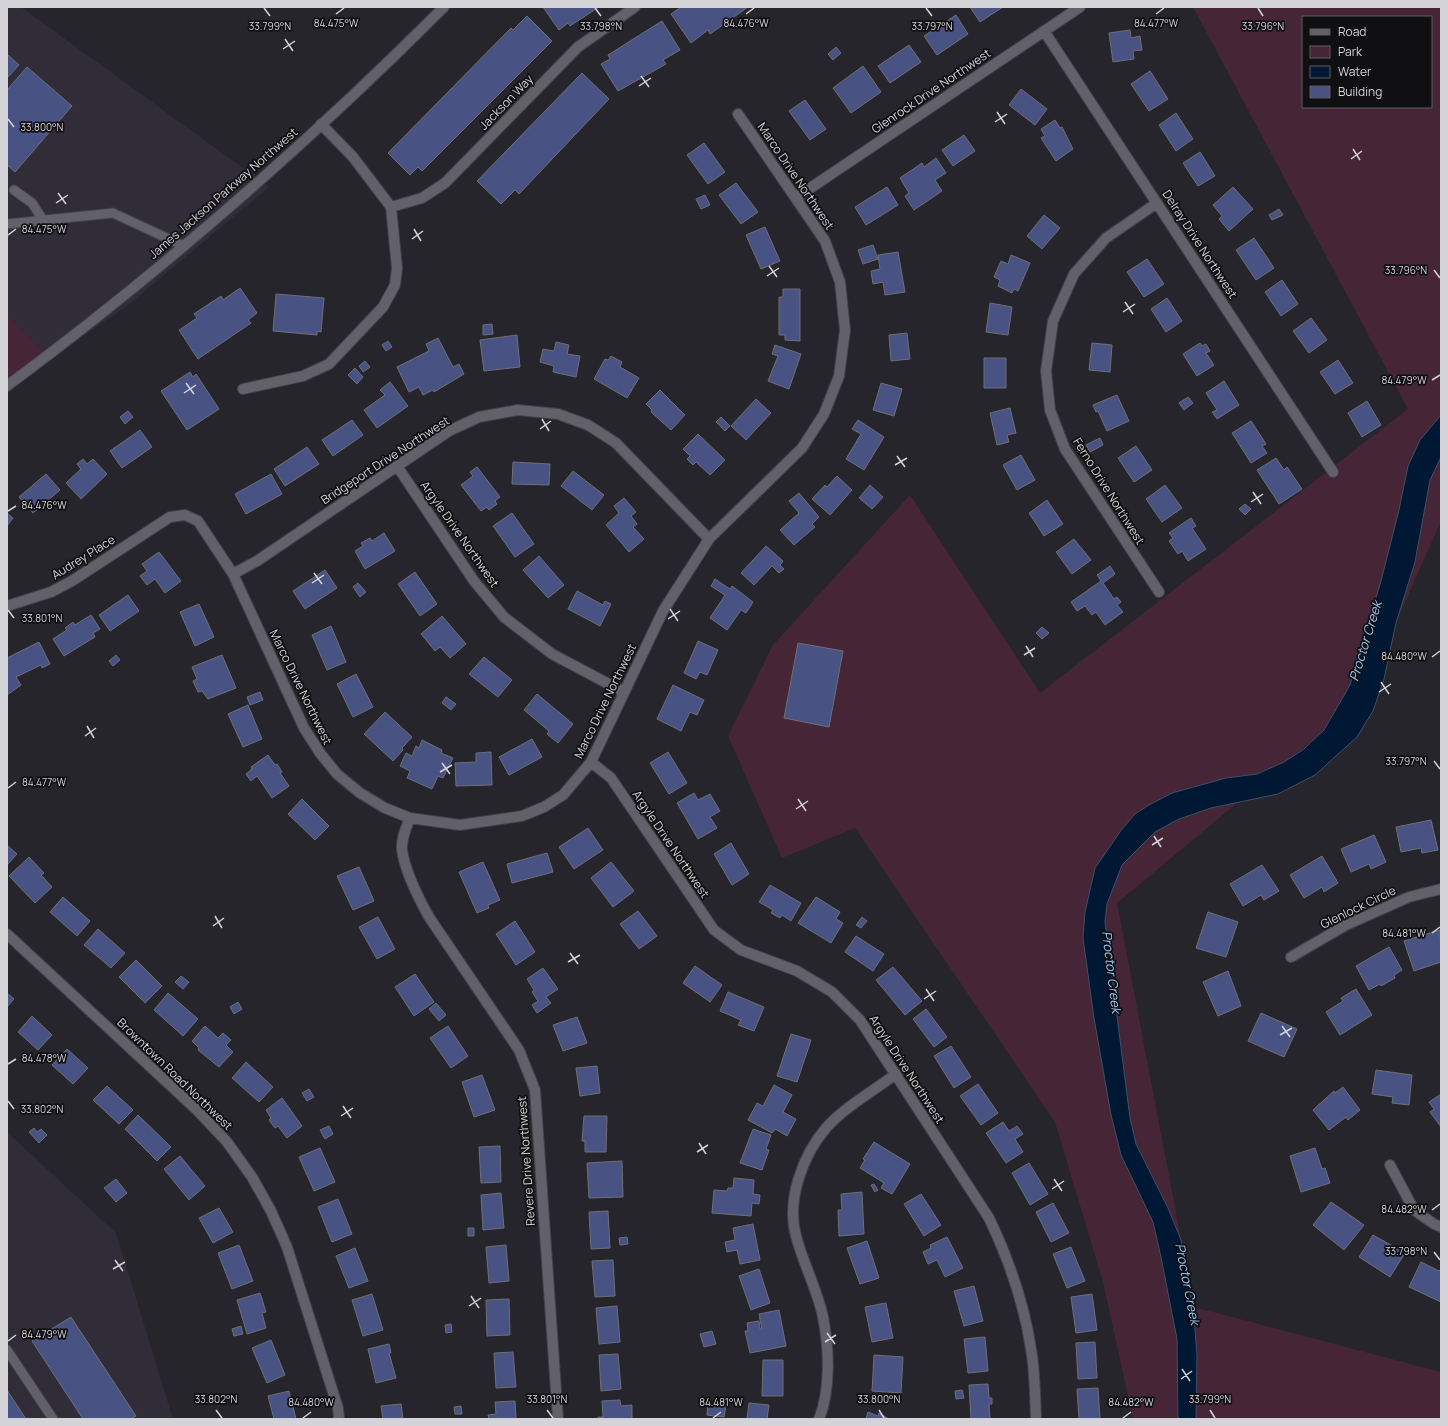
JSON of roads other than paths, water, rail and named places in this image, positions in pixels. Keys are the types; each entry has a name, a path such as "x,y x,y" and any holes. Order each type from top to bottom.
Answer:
{"street":[{"name":"James Jackson Parkway Northwest","path":"7,386 57,349 184,246 321,124 444,7"},
{"name":"Jackson Way","path":"391,207 422,198 445,183 578,47 635,7"},
{"name":"Glenrock Drive Northwest","path":"797,198 1080,7"},
{"name":"Delray Drive Northwest","path":"1044,31 1333,472"},
{"name":"Marco Drive Northwest","path":"127,545 170,517 185,515 198,521 233,574 304,728 320,753 337,774 360,793 385,808 410,818 460,825 522,816 544,807 563,794 591,762 663,611 709,540 802,448 824,414 839,376 845,330 840,282 825,241 797,198 738,114"},
{"path":"243,389 303,376 328,364 383,307 395,285 397,268 391,207 353,157 321,124"},
{"name":"Ferno Drive Northwest","path":"1157,203 1106,238 1074,274 1052,321 1046,371 1050,410 1065,449 1159,592"},
{"name":"Bridgeport Drive Northwest","path":"233,574 257,561 449,431 479,417 518,410 558,414 588,425 616,443 709,540"},
{"name":"Argyle Drive Northwest","path":"397,466 474,581 504,616 552,654 624,692"},
{"name":"Audrey Place","path":"7,606 51,592 72,581 127,545"},
{"name":"Argyle Drive Northwest","path":"591,762 611,778 714,930 741,950 798,971 832,992 860,1020 989,1218 1005,1250 1019,1290 1031,1350 1036,1419"},
{"name":"Revere Drive Northwest","path":"410,818 403,837 402,851 416,893 429,917 519,1050 535,1090 558,1419"},
{"name":"Glenlock Circle","path":"1291,957 1346,924 1409,897 1441,890"},
{"name":"Browntown Road Northwest","path":"7,934 197,1110 227,1142 252,1177 271,1211 287,1247 338,1408 339,1419"},
{"path":"819,1419 822,1411 828,1364 823,1316 795,1234 794,1208 796,1186 809,1153 826,1128 843,1113 896,1074"},
{"path":"1390,1165 1414,1210 1441,1227"}],"lane":[{"path":"14,190 32,204 43,220"},
{"path":"7,224 113,213 184,246"},
{"path":"7,1350 53,1419"}],"water":[{"name":"Proctor Creek","path":"1441,415 1441,457 1430,480 1415,562 1396,623 1384,679 1373,711 1357,737 1315,775 1278,794 1211,808 1179,819 1155,832 1122,865 1107,904 1105,922 1130,1118 1136,1144 1168,1208 1181,1240 1194,1315 1197,1356 1196,1419 1178,1419 1177,1339 1161,1257 1153,1222 1121,1155 1111,1115 1094,1018 1083,938 1085,912 1095,868 1122,829 1135,814 1149,805 1172,793 1226,778 1257,774 1284,762 1304,749 1324,730 1350,685 1381,581 1399,510 1408,466 1420,440"}]}
